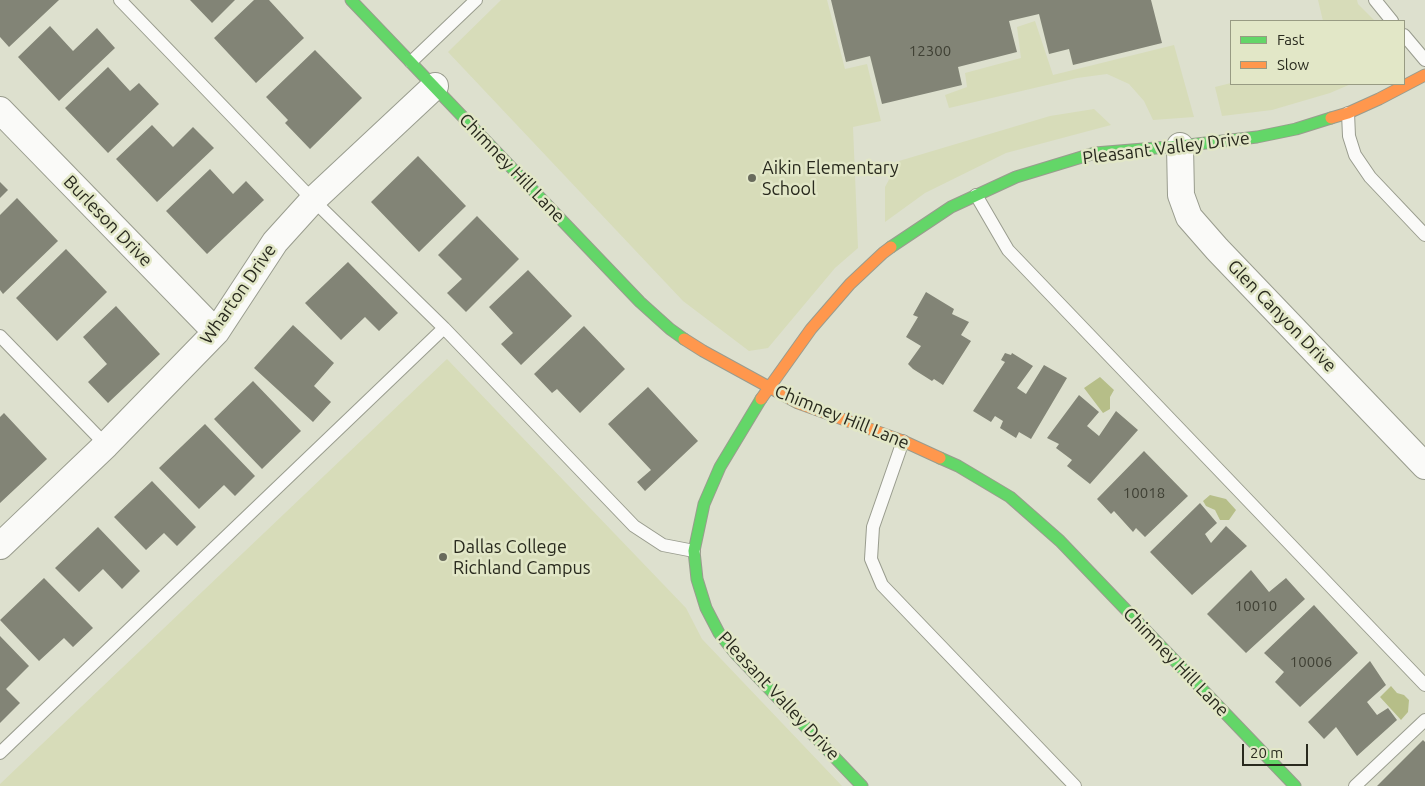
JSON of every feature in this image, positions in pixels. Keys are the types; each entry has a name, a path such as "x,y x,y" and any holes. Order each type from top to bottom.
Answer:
{"street":[{"name":"Chimney Hill Lane","path":"351,0 633,294 664,323 702,351 798,403 903,441 958,466 1010,497 1060,541 1295,786"},
{"name":"Pleasant Valley Drive","path":"862,786 735,653 719,633 703,601 697,579 694,551 704,504 720,467 768,387 811,329 850,284 883,253 951,207 1016,176 1095,153 1257,137 1296,129 1348,112 1425,75"},
{"name":"Wharton Drive","path":"0,546 106,445 216,332 275,242 313,200 435,86"},
{"name":"Burleson Drive","path":"0,110 216,332"},
{"name":"Glen Canyon Drive","path":"1180,146 1181,195 1190,217 1217,249 1425,466"}],"lane":[{"path":"120,0 313,200 444,328 634,526 663,545 694,551"},
{"path":"411,62 476,0"},
{"path":"1375,0 1391,20"},
{"path":"1405,36 1425,60"},
{"path":"1348,112 1349,136 1355,155 1370,176 1425,235"},
{"path":"976,195 1008,250 1425,685"},
{"path":"0,753 444,328"},
{"path":"0,336 106,445"},
{"path":"903,441 873,528 871,559 882,585 1075,786"},
{"path":"1355,786 1425,720"}],"shaded area":[{"name":"Aikin Elementary School","path":"501,0 827,0 845,69 867,64 881,121 853,127 858,248 835,268 768,348 749,351 683,301 448,52"},
{"path":"1318,0 1357,0 1358,4 1374,20 1323,20"},
{"path":"1035,21 1053,75 1174,45 1194,117 1153,120 1144,101 1129,84 1107,74 1077,78 949,108 945,95 967,87 965,73 1021,58 1017,27"},
{"path":"1230,83 1230,85 1349,85 1330,93 1272,110 1222,116 1215,87"},
{"path":"1094,109 1111,125 1006,153 925,193 885,222 885,187 899,161 1050,116"},
{"name":"Dallas College Richland Campus","path":"447,359 686,608 702,639 842,786 0,786 0,784"},
{"path":"1100,377 1114,390 1110,397 1110,409 1103,413 1084,388"},
{"path":"1210,495 1226,499 1236,510 1229,520 1220,520 1215,510 1206,506 1203,501"},
{"path":"1391,686 1397,693 1404,695 1409,700 1408,712 1401,720 1380,697"}],"building":[{"path":"0,0 59,0 9,47 0,37"},
{"path":"190,0 235,0 212,23"},
{"path":"254,0 269,0 304,38 256,83 214,38"},
{"path":"831,0 1151,0 1162,43 1073,65 1069,49 1049,54 1039,14 1009,21 1017,52 958,67 962,85 882,104 870,56 846,62"},
{"path":"50,26 73,51 97,28 115,48 59,101 18,57"},
{"path":"315,50 362,98 310,149 285,123 288,120 266,97"},
{"path":"108,67 130,91 139,83 159,104 108,153 65,108"},
{"path":"152,125 173,147 193,127 214,148 157,202 116,159"},
{"path":"418,156 466,206 419,252 371,202"},
{"path":"210,169 233,194 246,181 264,200 207,254 166,211"},
{"path":"0,182 8,190 0,198"},
{"path":"17,198 58,241 3,294 0,290 0,215"},
{"path":"477,216 519,259 466,312 447,293 462,279 438,255"},
{"path":"66,249 107,292 57,341 16,298"},
{"path":"348,262 398,313 379,331 365,317 341,340 305,303"},
{"path":"528,270 572,316 521,365 501,344 513,333 489,307"},
{"path":"926,292 954,309 952,314 969,322 961,335 971,341 943,385 934,379 932,381 908,364 921,346 906,337 918,317 913,315"},
{"path":"116,306 160,354 108,403 88,382 107,364 83,337"},
{"path":"293,325 334,363 314,386 331,402 313,422 254,368"},
{"path":"584,326 625,369 580,413 557,389 552,393 534,374"},
{"path":"1005,353 1011,355 1012,353 1033,366 1017,388 1026,394 1044,365 1067,378 1031,439 1019,432 1016,438 1000,428 1003,421 995,416 991,422 973,411 1005,362 1001,360"},
{"path":"253,381 301,431 262,469 214,419"},
{"path":"648,387 698,441 645,491 637,482 651,470 608,424"},
{"path":"1079,395 1099,412 1087,426 1099,436 1116,411 1138,430 1090,484 1067,466 1072,460 1056,448 1059,444 1047,438"},
{"path":"4,413 47,459 0,503 0,417"},
{"path":"205,424 255,476 235,496 224,485 199,509 159,468"},
{"path":"1144,451 1188,496 1145,537 1136,528 1133,532 1114,511 1111,514 1097,499"},
{"path":"152,481 196,527 177,546 164,533 146,550 114,517"},
{"path":"1200,503 1217,523 1205,534 1211,543 1226,526 1247,546 1192,595 1150,552"},
{"path":"98,527 140,571 122,589 103,569 79,592 55,568"},
{"path":"1251,570 1269,592 1286,578 1305,599 1246,653 1207,614"},
{"path":"44,578 93,628 73,647 64,638 39,661 0,620"},
{"path":"1314,605 1358,653 1300,707 1275,682 1284,672 1264,653"},
{"path":"0,636 29,666 6,689 20,703 0,723"},
{"path":"1370,661 1386,685 1367,702 1377,715 1388,708 1397,720 1357,756 1336,727 1324,739 1308,722"},
{"path":"1423,740 1425,742 1425,786 1377,786"}],"traffic: fast":[{"path":"351,0 640,302 684,339"},
{"path":"891,247 951,207 1016,177 1095,153 1257,137 1296,129 1331,118"},
{"path":"761,399 720,467 704,504 694,551 697,579 706,608 719,633 735,653 862,786"},
{"path":"940,458 958,466 1010,497 1060,541 1295,786"}],"traffic: slow":[{"path":"1331,118 1348,113 1379,99 1425,75"},
{"path":"761,399 811,329 850,284 891,247"},
{"path":"684,339 798,403 903,441 940,458"}],"place":[{"name":"Aikin Elementary School","path":"752,178"},
{"name":"Dallas College Richland Campus","path":"443,557"}]}
